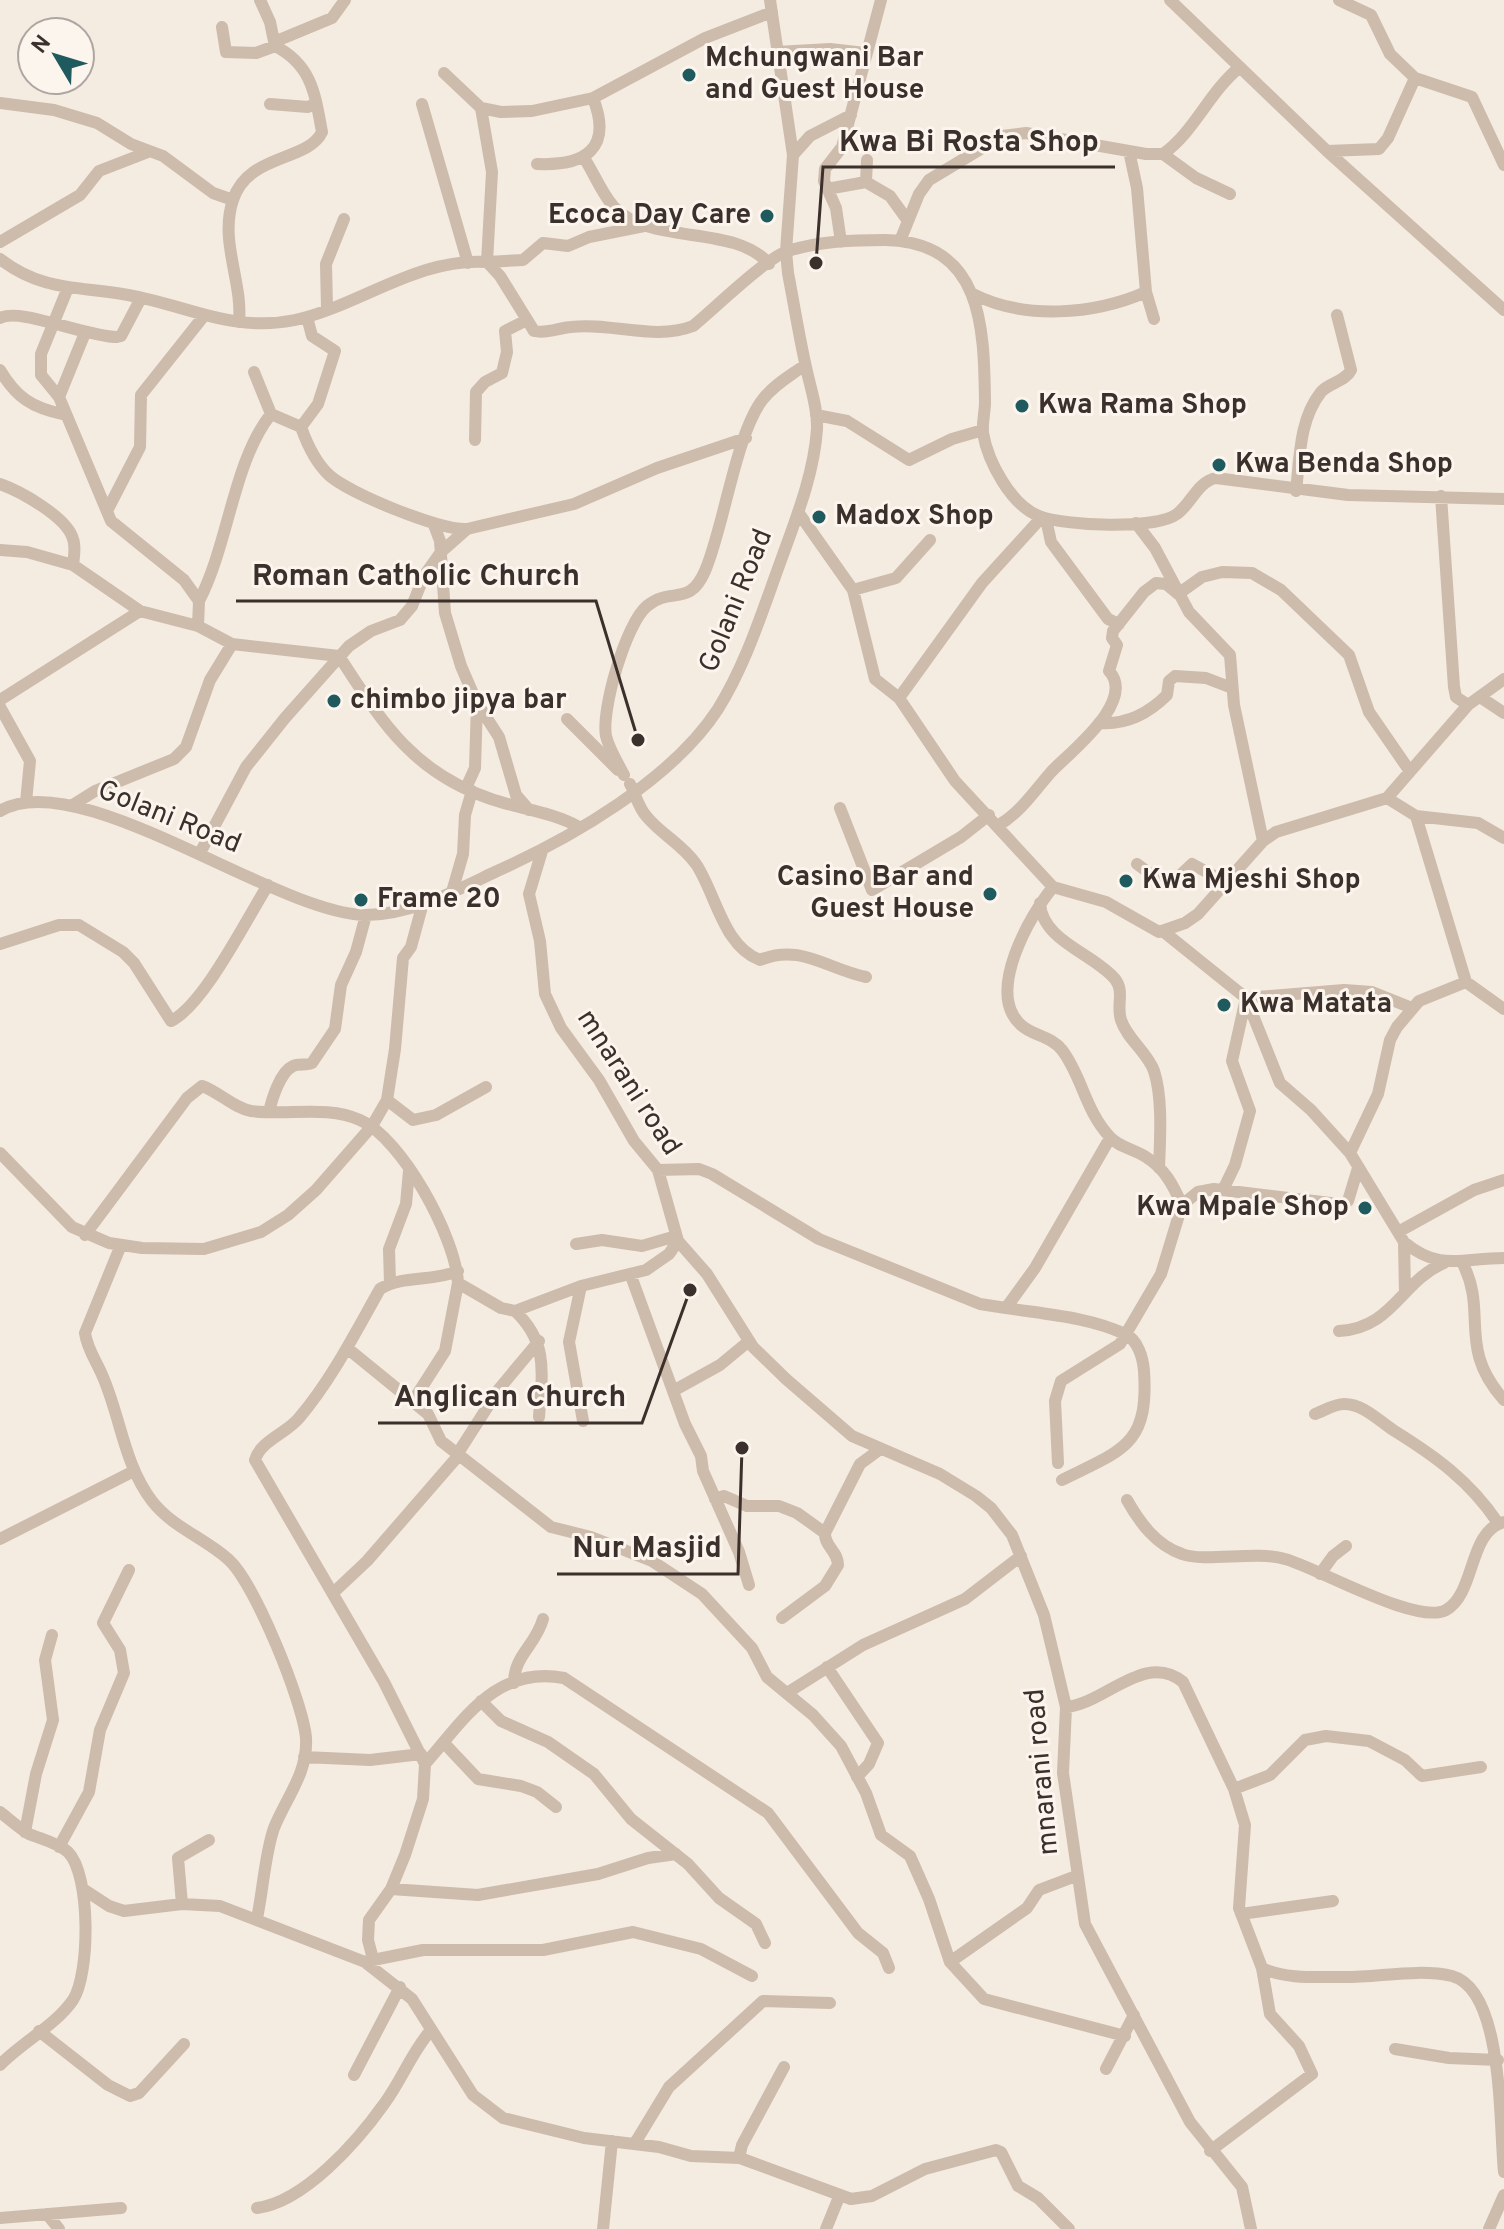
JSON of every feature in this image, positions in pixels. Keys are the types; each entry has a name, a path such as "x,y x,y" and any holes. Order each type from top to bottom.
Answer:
{"street":[{"path":"239,322 240,307 230,250 233,200 243,184 262,165 298,152 318,140 322,132 306,70 274,44 260,0"},
{"path":"222,27 226,52 256,53 332,18 345,0"},
{"path":"841,242 825,169 842,147 865,53 878,21 881,0"},
{"path":"1170,0 1327,151 1504,310"},
{"path":"1339,0 1378,22 1390,54 1415,78 1472,97 1500,147 1504,165"},
{"path":"444,73 481,108 501,112 532,111 593,98 771,6"},
{"name":"Golani Road","path":"0,811 26,802 71,806 200,853 319,907 366,915 423,903 542,851 633,791 689,744 717,709 750,645 798,512 813,456 816,415 786,251 793,155 771,6"},
{"path":"777,52 830,49 865,53"},
{"path":"1163,154 1186,133 1225,79 1240,67"},
{"path":"1327,151 1379,149 1388,138 1415,78"},
{"path":"537,164 561,165 584,158 599,140 601,126 593,98"},
{"path":"0,103 41,107 85,118 149,152 163,156 213,193 233,200"},
{"path":"270,104 308,107 316,103"},
{"path":"422,104 468,263"},
{"path":"481,108 492,172 487,262 500,276 530,328 542,333 572,327 675,334 693,326 786,251 841,242 900,241 950,260 973,294 983,352 983,430 1005,483 1025,508 1044,518 1136,523 1176,515 1203,483 1216,478 1296,491 1504,499"},
{"path":"793,155 810,136 851,115"},
{"path":"900,241 929,180 1002,136 1026,133 1163,154 1196,178 1230,194"},
{"path":"1129,151 1137,188 1146,292 1154,319"},
{"path":"0,242 56,212 80,195 99,171 149,152"},
{"path":"584,158 613,206 644,226 745,247 769,264"},
{"path":"866,182 867,160"},
{"path":"827,189 866,182 890,196 908,221"},
{"path":"327,308 326,264 344,219"},
{"path":"0,259 35,279 67,290 141,298 203,317 265,323 307,317 409,276 468,263 523,260 543,243 568,246 589,237 644,226"},
{"path":"67,290 39,368 59,397 63,414 111,521 174,570 199,601"},
{"path":"973,294 992,304 1026,311 1110,304 1146,292"},
{"path":"0,318 20,313 85,333 121,336 141,298"},
{"path":"1296,491 1305,420 1320,394 1347,377 1351,370 1337,315"},
{"path":"108,509 140,447 141,395 203,317"},
{"path":"301,427 318,404 335,351 312,336 307,317"},
{"path":"475,440 476,392 485,382 502,373 507,352 505,331 525,321"},
{"path":"59,397 85,333"},
{"path":"805,365 763,399 746,438 714,546 695,590 684,596 662,597 646,607 629,632 605,718 606,738 647,818 678,842 695,863 725,924 748,955 760,960 777,952 792,952 866,977"},
{"path":"0,370 16,394 28,403 63,414"},
{"path":"254,372 271,414 301,427 311,450 329,475 434,525 467,529 574,504 657,468 746,438"},
{"path":"198,626 199,601 223,543 251,444 271,414"},
{"path":"816,415 847,421 909,460 952,439 983,430"},
{"path":"0,484 45,508 69,530 74,539 73,565"},
{"path":"1441,496 1454,687 1456,697 1468,705"},
{"path":"798,512 853,590 864,623 875,679 899,698 955,781 999,825 1053,887 1106,902 1151,929 1164,932 1246,998 1280,1083 1311,1110 1350,1153 1401,1237 1430,1260 1444,1263 1504,1258"},
{"path":"1044,518 1051,542 1108,619 1119,624"},
{"path":"899,698 982,583 1044,518"},
{"path":"1136,523 1155,548 1189,612 1229,651 1232,688 1263,841"},
{"path":"434,525 441,552 445,613 461,666 477,703 499,737 516,795 530,811"},
{"path":"200,853 246,767 339,656 371,631 400,620 412,606 424,576 441,552 467,529"},
{"path":"853,590 896,578 930,540"},
{"path":"0,550 27,552 73,565 140,611 198,626 232,644 339,656"},
{"path":"1178,594 1202,577 1222,572 1252,573 1281,590 1349,655 1369,712 1409,770"},
{"path":"999,825 1025,804 1099,723 1116,689 1116,679 1109,671 1117,645 1112,635 1119,624 1144,592 1156,583 1166,584 1178,594"},
{"path":"0,700 140,611"},
{"path":"71,806 95,791 174,759 186,747 210,680 232,644"},
{"path":"339,656 373,711 409,753 433,771 469,790 530,811 558,816 579,827"},
{"path":"1099,723 1121,723 1152,707 1167,695 1169,681 1175,676 1206,678 1232,688"},
{"path":"1164,932 1198,914 1263,841 1320,817 1387,798 1468,705 1504,679"},
{"path":"1480,697 1504,713"},
{"path":"452,892 463,854 465,815 475,768 477,703"},
{"path":"0,707 30,761 32,774 26,802"},
{"path":"567,719 624,775"},
{"path":"1387,798 1416,816 1478,823 1504,838"},
{"path":"840,808 872,890 961,837 989,815"},
{"path":"1416,816 1466,982 1504,1009"},
{"name":"mnarani road","path":"542,851 529,894 540,941 545,994 561,1028 599,1080 634,1141 658,1170 677,1238 707,1274 749,1341 852,1436 940,1474 976,1496 1001,1518 1021,1556 1044,1615 1066,1707 1063,1773 1085,1924 1190,2122 1210,2151 1242,2187 1251,2229"},
{"path":"1137,864 1164,884 1172,883 1192,864 1225,882"},
{"path":"0,944 59,925 79,925 123,952 134,963 171,1021 188,1009 205,987 268,885"},
{"path":"1053,887 1040,903 1019,941 1008,990 1011,1013 1019,1024 1055,1042 1064,1053 1084,1100 1110,1138 1159,1168 1171,1180 1182,1205"},
{"path":"0,1153 85,1235 121,1245 204,1249 261,1232 288,1215 316,1190 372,1126 387,1100 403,958 411,947 423,903"},
{"path":"1040,903 1046,925 1105,970 1120,987 1123,1025 1155,1075 1162,1140 1159,1168"},
{"path":"269,1112 274,1093 287,1072 293,1066 312,1063 335,1029 341,985 356,952 366,915"},
{"path":"1350,1153 1378,1094 1390,1040 1412,1008 1429,995 1466,982"},
{"path":"1246,998 1344,990 1372,992 1412,1008"},
{"path":"1223,1190 1235,1165 1250,1111 1232,1061 1246,998"},
{"path":"387,1100 413,1120 425,1119 486,1087"},
{"path":"85,1235 197,1088 213,1090 247,1110 336,1112 372,1126 383,1134 430,1204 458,1277 445,1351 413,1401"},
{"path":"1006,1308 1035,1268 1110,1138"},
{"path":"1348,1201 1358,1168"},
{"path":"658,1170 704,1170 831,1245 926,1280 961,1297 1078,1320 1126,1334 1142,1356 1144,1419 1140,1430 1113,1454 1062,1480"},
{"path":"390,1283 389,1249 406,1204 409,1171"},
{"path":"1401,1237 1474,1190 1504,1180"},
{"path":"1058,1463 1055,1401 1061,1381 1070,1372 1117,1347 1126,1334 1161,1274 1182,1205 1198,1192 1223,1190 1332,1204 1348,1201 1371,1190"},
{"path":"1401,1237 1405,1293"},
{"path":"576,1244 602,1240 642,1246 677,1238"},
{"path":"515,1311 581,1286 631,1276 659,1262 677,1238"},
{"path":"121,1245 85,1333 113,1406 132,1472 152,1501 174,1523 227,1559 252,1592 298,1705 306,1737 293,1796 274,1828 257,1918"},
{"path":"1462,1262 1473,1295 1475,1350 1491,1385 1504,1400"},
{"path":"1339,1331 1368,1325 1392,1309 1428,1269 1444,1263"},
{"path":"631,1276 749,1585"},
{"path":"369,1960 369,1920 391,1889 423,1799 423,1759 333,1593 255,1460 262,1446 291,1428 313,1401 380,1289 390,1283 458,1277 501,1308 515,1311 531,1326 539,1341 543,1375 539,1417"},
{"path":"581,1286 569,1342 583,1421"},
{"path":"333,1593 367,1561 458,1454 507,1378 539,1341"},
{"path":"673,1391 720,1365 749,1341"},
{"path":"347,1348 428,1414 441,1441 551,1527 591,1537 652,1561 693,1586 746,1639 767,1677 841,1746 866,1793 881,1835 910,1856 921,1878 950,1962 990,2002 1125,2036"},
{"path":"1127,1500 1147,1531 1180,1554 1285,1558 1402,1606 1441,1612 1456,1599 1488,1533 1501,1522 1459,1476 1414,1441 1366,1411 1344,1404 1315,1414"},
{"path":"825,1533 860,1464 879,1450"},
{"path":"0,1539 132,1472"},
{"path":"715,1499 724,1496 747,1506 779,1506 797,1513 825,1533 838,1565 825,1586 782,1618"},
{"path":"1320,1574 1333,1556 1346,1546"},
{"path":"787,1693 863,1645 965,1599 1021,1556"},
{"path":"59,1847 89,1792 100,1730 124,1673 120,1650 103,1623 129,1570"},
{"path":"514,1683 516,1661 535,1639 543,1619"},
{"path":"25,1832 36,1774 53,1720 45,1660 52,1635"},
{"path":"827,1667 878,1743 869,1764 857,1777"},
{"path":"1066,1707 1086,1703 1145,1673 1168,1672 1183,1682 1194,1699 1234,1789 1246,1839 1237,1892 1241,1914 1262,1968 1270,2014 1299,2046 1312,2074 1210,2151"},
{"path":"304,1757 423,1759 444,1743 493,1690 538,1677 564,1678 768,1813 858,1933 883,1953 889,1968"},
{"path":"481,1701 501,1721 548,1742 594,1774 625,1814 705,1879 719,1898 756,1924 765,1943"},
{"path":"1234,1789 1270,1775 1305,1740 1326,1736 1369,1741 1405,1760 1422,1776 1481,1767"},
{"path":"444,1743 478,1779 521,1786 537,1792 556,1807"},
{"path":"0,1812 25,1832 59,1847 78,1866 83,1889 81,1981 73,1999 0,2065"},
{"path":"182,1904 178,1858 209,1840"},
{"path":"391,1889 478,1895 598,1874 648,1858 676,1854"},
{"path":"950,1962 1027,1908 1039,1890 1076,1876"},
{"path":"83,1889 124,1911 182,1904 220,1906 257,1918 308,1942 369,1960 400,1987 473,2095 503,2118 691,2156 739,2158 839,2197 864,2199 925,2169 996,2150 1001,2152 1021,2189 1038,2198 1069,2229"},
{"path":"1241,1914 1333,1901"},
{"path":"369,1960 423,1950 543,1950 633,1932 701,1949 752,1976"},
{"path":"1262,1968 1276,1974 1331,1977 1450,1975 1472,1987 1504,2022"},
{"path":"354,2075 400,1987"},
{"path":"635,2143 669,2087 763,2001 830,2003"},
{"path":"1488,2005 1498,2060 1504,2172"},
{"path":"1106,2069 1134,2015"},
{"path":"257,2208 289,2200 323,2171 384,2105 416,2047 431,2030"},
{"path":"39,2031 108,2085 130,2096 139,2093 184,2044"},
{"path":"1395,2049 1449,2058 1498,2060"},
{"path":"739,2158 742,2145 784,2067"},
{"path":"603,2229 612,2141"},
{"path":"1489,2229 1504,2195"},
{"path":"826,2229 839,2197"},
{"path":"0,2218 121,2208"},
{"path":"47,2214 59,2229"}],"place":[{"name":"Mchungwani Bar and Guest House","path":"689,75"},
{"name":"Ecoca Day Care","path":"767,216"},
{"name":"Kwa Bi Rosta Shop","path":"816,263"},
{"name":"Kwa Rama Shop","path":"1022,406"},
{"name":"Kwa Benda Shop","path":"1219,465"},
{"name":"Madox Shop","path":"819,517"},
{"name":"chimbo jipya bar","path":"334,701"},
{"name":"Roman Catholic Church","path":"638,740"},
{"name":"Kwa Mjeshi Shop","path":"1126,881"},
{"name":"Casino Bar and Guest House","path":"990,894"},
{"name":"Frame 20","path":"361,900"},
{"name":"Kwa Matata","path":"1224,1005"},
{"name":"Kwa Mpale Shop","path":"1365,1208"},
{"name":"Anglican Church","path":"690,1290"},
{"name":"Nur Masjid","path":"742,1448"}]}
